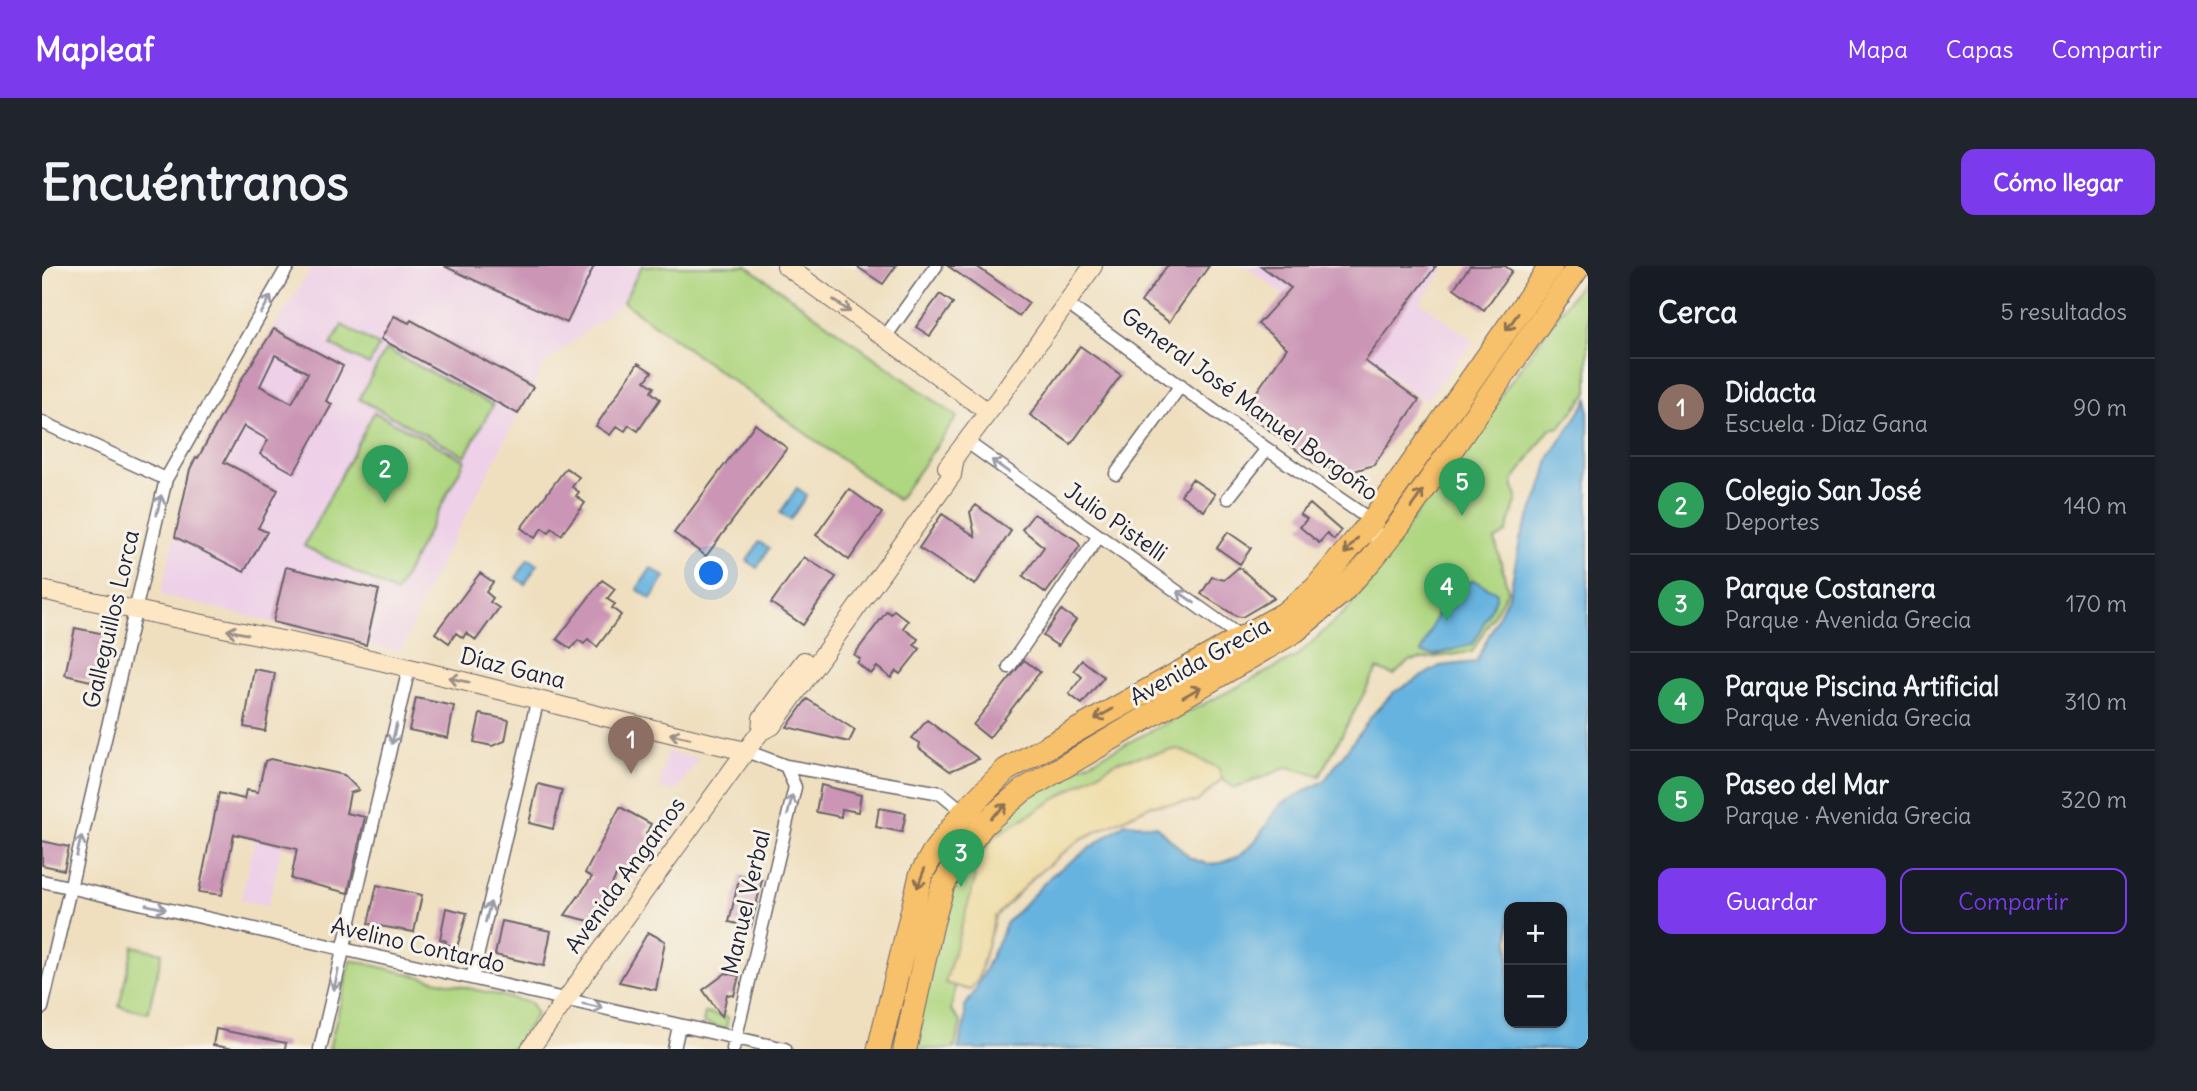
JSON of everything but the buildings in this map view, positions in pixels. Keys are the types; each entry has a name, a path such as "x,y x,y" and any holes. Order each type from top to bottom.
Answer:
{"highway":[{"name":"Avenida Grecia","path":"879,1049 921,875 933,853 964,812 1006,770 1284,614 1315,589 1372,522 1551,266"},
{"name":"Avenida Grecia","path":"905,1049 943,885 960,856 984,825 1021,792 1296,631 1341,593 1373,559 1402,521 1579,266"}],"street":[{"name":"Galleguillos Lorca","path":"42,1008 166,479 288,266"},
{"path":"786,266 988,412"},
{"path":"885,337 936,266"},
{"name":"Avenida Angamos","path":"530,1049 761,731 762,718 943,470 967,442 1093,266"},
{"name":"General José Manuel Borgoño","path":"1066,303 1372,522 1376,526 1378,539 1373,559"},
{"path":"1116,474 1181,385"},
{"path":"42,422 166,479"},
{"name":"Julio Pistelli","path":"967,442 1241,637"},
{"path":"1228,498 1267,449"},
{"path":"1009,667 1099,536"},
{"name":"Díaz Gana","path":"42,590 538,698 629,724 746,751 786,765 941,793 964,812"},
{"path":"320,1049 409,668"},
{"path":"472,978 538,698"},
{"name":"Manuel Verbal","path":"734,1044 795,787 786,765"},
{"name":"Avelino Contardo","path":"42,881 679,1026 734,1044 785,1049"},
{"path":"674,1049 679,1026"}],"shaded area":[{"path":"313,266 642,266 623,302 545,364 428,587 401,651 366,645 161,595 190,469 241,380"},
{"path":"1245,266 1447,266 1420,302 1474,341 1425,401"},
{"path":"667,752 699,759 675,792 659,788"},
{"path":"255,839 282,846 268,906 241,900"}],"green space":[{"path":"642,266 747,266 957,417 898,500 623,302"},
{"path":"1588,273 1588,393 1560,427 1550,429 1513,481 1517,499 1506,533 1495,540 1508,590 1472,652 1409,661 1394,675 1377,669 1320,776 1288,767 1235,788 1222,779 1218,768 1178,749 1118,761 995,836 975,880 951,1010 961,1023 954,1049 910,1049 933,942 963,858 1025,795 1296,657 1348,609"},
{"path":"342,325 379,346 369,365 331,345"},
{"path":"386,349 493,405 465,456 359,399"},
{"path":"374,412 465,460 396,593 304,546"},
{"path":"133,946 162,953 148,1013 119,1006"},
{"path":"351,960 531,1003 536,1015 513,1049 329,1049"},
{"path":"705,1013 728,1017 726,1029 703,1023"}],"sand":[{"path":"1178,749 1218,768 1222,779 1197,802 1152,805 1081,839 1036,875 995,917 978,979 970,990 945,983 975,880 972,868 995,836 1118,761"}],"water":[{"path":"1588,399 1588,1049 958,1049 965,1022 965,1006 974,993 1007,922 1052,875 1125,823 1156,826 1190,858 1207,864 1221,863 1241,855 1256,840 1281,804 1324,781 1374,713 1394,692 1440,666 1476,662 1510,592 1521,536 1539,495 1550,457"},
{"path":"797,488 807,495 790,520 780,513"},
{"path":"759,542 769,548 757,568 747,561"},
{"path":"528,559 538,564 525,584 516,578"},
{"path":"651,568 665,577 651,599 637,589"},
{"path":"1474,580 1496,592 1496,599 1473,644 1436,655 1421,653 1445,595"}],"place":[{"name":"Colegio San José","path":"385,503"},
{"name":"Paseo del Mar","path":"1462,516"},
{"name":"Parque Piscina Artificial","path":"1447,621"},
{"name":"Didacta","path":"631,774"},
{"name":"Parque Costanera","path":"961,887"}]}
